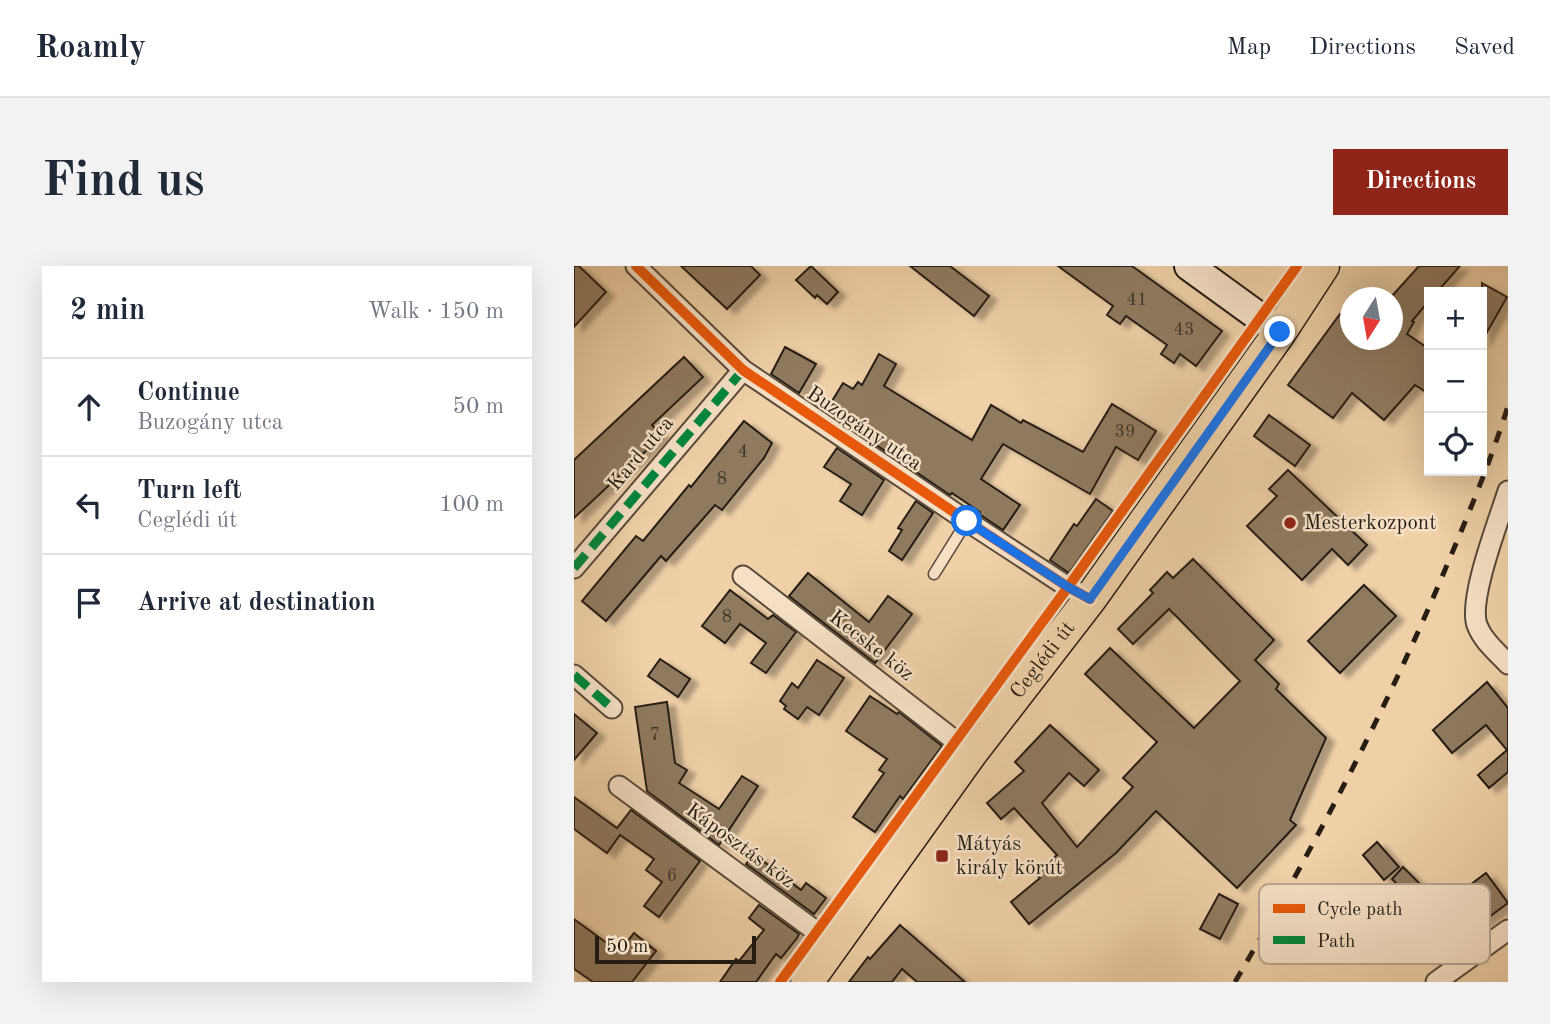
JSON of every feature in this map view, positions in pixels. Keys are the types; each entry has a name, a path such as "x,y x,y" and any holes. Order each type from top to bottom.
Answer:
{"main road":[{"name":"Ceglédi út","path":"807,982 971,753 1090,599 1280,332 1323,266"}],"street":[{"name":"Buzogány utca","path":"636,266 743,370 967,521 1090,599"},
{"path":"1189,266 1280,332"},
{"name":"Kard utca","path":"574,568 743,370"},
{"path":"1508,491 1484,568 1476,612 1478,627 1483,637 1508,664"},
{"name":"Kecske köz","path":"743,576 971,753"},
{"path":"574,675 612,708"},
{"name":"Káposztás köz","path":"619,786 817,932 835,942"},
{"path":"1490,943 1508,930"},
{"path":"1436,982 1461,964"}],"lane":[{"path":"934,574 967,521"}],"building":[{"path":"574,266 579,266 606,292 574,327"},
{"path":"681,266 751,266 760,275 727,309"},
{"path":"811,266 838,292 827,304 817,295 815,298 796,280"},
{"path":"910,266 950,266 989,296 974,316"},
{"path":"1058,266 1132,266 1222,331 1196,366 1180,354 1174,363 1161,354 1167,345 1126,316 1120,324 1107,315 1113,306"},
{"path":"1419,266 1460,266 1441,287 1424,287 1424,307 1412,321 1414,322 1407,334 1424,346 1424,391 1415,385 1384,420 1352,393 1333,418 1288,385 1340,314 1340,350 1403,350 1403,287 1400,287"},
{"path":"1482,283 1507,297 1487,332 1487,287 1482,287"},
{"path":"785,347 816,364 799,393 771,374"},
{"path":"879,354 896,364 884,386 972,440 991,405 1021,423 1023,420 1083,452 1112,404 1156,431 1138,460 1116,447 1090,494 1003,444 981,479 1020,505 1003,530 952,493 950,495 835,417 841,407 832,401 843,383 853,389 858,382 862,385"},
{"path":"684,357 703,377 652,425 662,436 574,518 574,460"},
{"path":"1269,415 1310,445 1295,466 1254,436"},
{"path":"744,421 772,443 764,458 722,510 715,505 666,561 661,556 606,621 582,601 636,536 643,541"},
{"path":"837,448 884,480 862,515 840,501 851,484 824,467"},
{"path":"1288,470 1367,545 1348,565 1332,549 1302,580 1247,526 1277,496 1269,489"},
{"path":"1096,499 1113,511 1069,573 1050,560 1074,524 1077,526"},
{"path":"916,501 933,513 902,560 889,551 902,530 898,528"},
{"path":"1193,559 1274,640 1255,660 1279,684 1276,689 1326,738 1290,820 1296,825 1237,888 1156,811 1116,853 1029,924 1011,902 1040,878 1035,873 1057,855 1014,808 1001,819 987,803 1024,771 1015,762 1050,725 1099,770 1084,786 1069,773 1042,803 1077,847 1133,787 1123,778 1157,742 1085,674 1110,648 1194,728 1240,681 1169,609 1133,644 1118,629 1153,593 1150,590 1167,572 1173,578"},
{"path":"808,573 869,622 888,596 912,614 875,663 789,596"},
{"path":"1364,585 1396,616 1340,673 1308,641"},
{"path":"730,590 768,619 773,615 796,632 766,673 751,663 766,643 740,624 725,643 702,626"},
{"path":"660,659 690,679 678,697 648,676"},
{"path":"817,660 844,678 819,715 807,707 798,719 784,709 786,706 780,701 792,683 798,688"},
{"path":"1487,682 1508,708 1508,772 1489,788 1478,775 1507,750 1486,725 1452,753 1433,730"},
{"path":"870,696 897,714 899,712 942,746 903,799 900,796 875,832 853,817 884,773 879,770 887,759 846,731"},
{"path":"667,702 675,763 687,770 679,783 719,809 742,776 758,786 719,845 647,791 635,707"},
{"path":"574,714 597,733 574,760"},
{"path":"574,797 617,828 631,810 700,861 659,917 644,906 662,882 646,870 654,859 620,835 607,853 574,829"},
{"path":"1377,842 1399,867 1384,880 1363,855"},
{"path":"754,854 801,890 806,883 826,898 814,914 746,864"},
{"path":"1403,867 1420,884 1397,884 1392,879"},
{"path":"1486,873 1508,903 1490,916 1490,884 1471,884"},
{"path":"1219,894 1238,904 1220,939 1200,929"},
{"path":"759,905 799,934 797,938 781,958 776,954 756,982 720,982 736,959 739,961 764,930 749,918"},
{"path":"574,919 619,952 634,933 656,951 632,982 593,982 574,969"},
{"path":"900,925 965,982 917,982 902,969 892,982 849,982 868,957 870,959"}],"railway":[{"path":"1291,884 1400,672 1471,506 1508,406"},
{"path":"1235,982 1259,940"}],"marked path":[{"path":"574,568 743,370"},
{"path":"574,675 612,708"}],"cycle path":[{"path":"636,266 743,370 967,521 1090,599"},
{"path":"780,982 1068,587 1297,266"}],"place":[{"name":"Mesterkozpont","path":"1290,523"},
{"name":"Mátyás király körút","path":"942,856"}],"route":[{"path":"967,521 1090,599 1280,332"}]}
